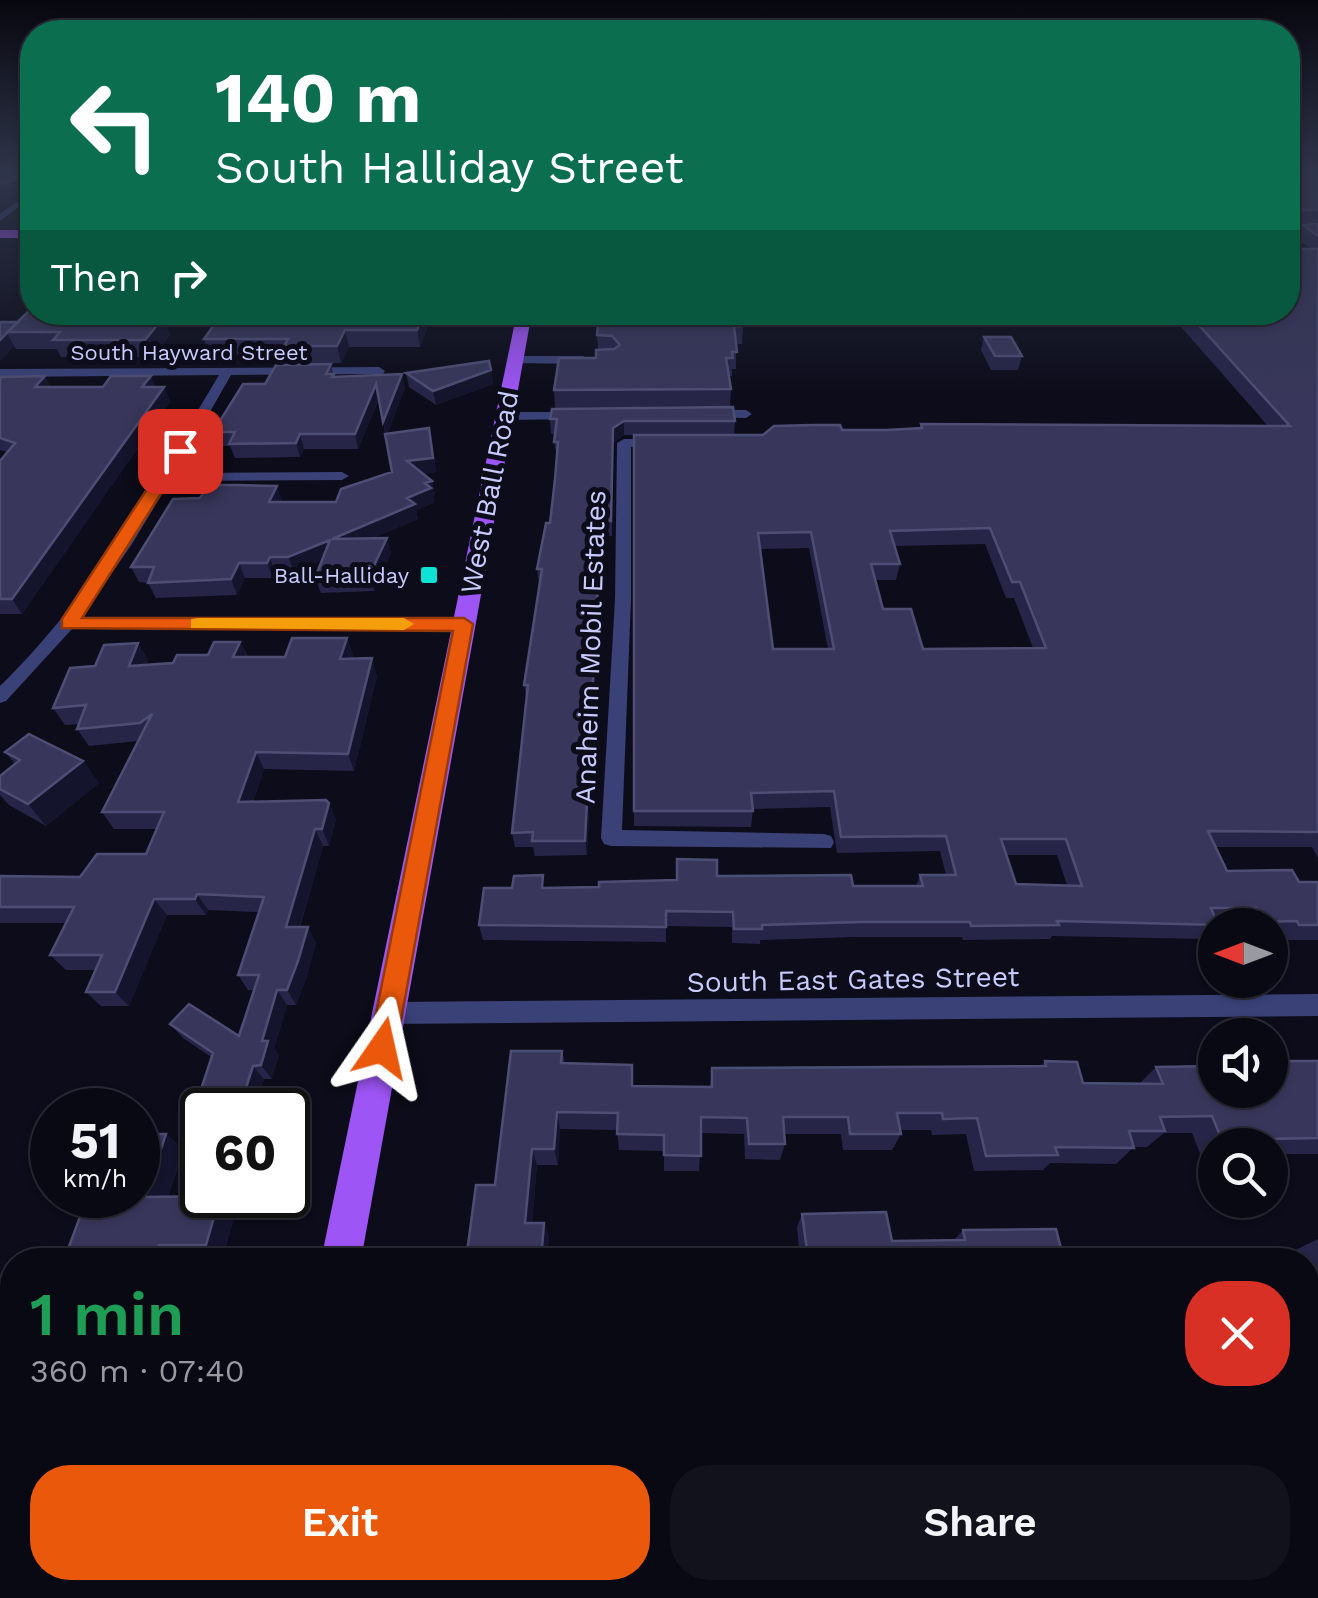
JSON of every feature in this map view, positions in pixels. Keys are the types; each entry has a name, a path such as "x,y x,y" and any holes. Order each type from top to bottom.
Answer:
{"main road":[{"name":"West Ball Road","path":"343,1248 522,325"}],"street":[{"path":"515,360 593,360"},
{"name":"South Hayward Street","path":"0,373 379,371"},
{"path":"0,698 36,664 69,624 228,372"},
{"path":"695,414 746,414"},
{"path":"504,416 583,416"},
{"name":"Anaheim Mobil Estates","path":"683,443 624,443 623,599 611,838 824,842"},
{"path":"164,477 342,476"},
{"path":"69,624 464,624"},
{"name":"South East Gates Street","path":"390,1014 1318,1005"}],"building":[{"path":"1300,249 1318,249 1318,832 1208,831 1227,871 1292,870 1299,882 1318,882 1318,925 1288,921 1288,908 1198,908 1198,925 1057,921 1059,925 971,926 970,922 861,922 734,929 733,912 666,911 666,927 479,925 484,888 512,888 514,876 543,875 542,888 677,880 677,859 717,860 717,876 851,875 853,886 923,886 920,875 956,875 946,836 841,837 834,791 751,793 753,811 634,811 634,435 763,435 774,426 840,425 842,430 887,430 922,428 921,424 1290,426 1199,325 1300,325","holes":["990,528 1012,582 1020,582 1046,648 923,649 911,609 883,609 871,564 900,564 890,531","811,532 834,649 773,649 758,533","1001,839 1066,839 1082,886 1016,884"]},
{"path":"20,320 20,325 157,325 145,340 53,340 60,332 7,332"},
{"path":"0,322 18,322 0,340"},
{"path":"214,325 419,325 417,330 345,330 337,346 284,346 288,339 204,339"},
{"path":"598,325 743,326 734,326 737,352 732,352 733,358 726,358 731,389 554,390 559,358 596,358 596,350 620,345 612,336 597,335"},
{"path":"984,337 1011,337 1022,356 995,356"},
{"path":"489,361 491,370 433,391 406,373"},
{"path":"331,364 326,374 334,374 332,377 402,374 383,422 376,384 355,434 300,434 296,443 229,444 235,432 213,432 243,384 265,384 276,365"},
{"path":"45,376 35,387 103,387 111,376 151,376 142,387 164,387 12,599 0,599 0,461 15,443 0,438 0,377"},
{"path":"733,407 735,421 624,421 613,428 611,521 601,521 585,841 532,841 533,832 512,833 528,685 524,685 542,569 537,569 546,523 550,523 555,479 558,442 554,442 557,419 550,419 552,409"},
{"path":"429,428 433,458 407,461 432,481 425,483 431,488 407,498 415,504 332,539 387,538 369,576 315,578 330,540 288,557 270,557 267,563 239,563 231,579 148,583 154,567 131,567 173,499 200,498 209,485 237,485 277,486 269,502 336,502 341,489 392,472 385,434"},
{"path":"292,638 347,638 340,659 372,658 348,754 256,752 238,802 329,803 322,829 315,829 286,927 308,927 287,990 277,990 262,1041 268,1041 261,1065 253,1066 246,1088 201,1088 213,1053 170,1024 189,1004 239,1036 259,975 238,975 264,897 197,894 195,899 154,899 115,992 86,992 102,955 50,955 74,907 0,907 0,876 80,877 97,854 146,854 164,812 102,812 152,714 140,723 77,729 86,705 53,708 70,668 95,666 104,645 138,643 129,666 173,663 177,655 208,655 214,642 240,642 233,657 285,657"},
{"path":"29,734 83,761 28,804 0,789 0,776 20,760 5,752"},
{"path":"511,1051 562,1051 561,1063 632,1065 632,1086 712,1087 712,1068 1046,1066 1045,1061 1077,1062 1083,1083 1163,1084 1156,1067 1198,1066 1198,1108 1288,1108 1288,1061 1318,1061 1318,1138 1288,1139 1288,1128 1217,1128 1212,1116 1160,1117 1165,1131 1129,1131 1134,1148 1055,1147 1058,1155 986,1156 977,1118 943,1119 942,1113 897,1113 901,1134 850,1134 848,1117 783,1117 785,1144 749,1144 747,1118 701,1117 701,1156 664,1155 664,1135 617,1134 618,1113 557,1112 554,1149 532,1149 525,1223 544,1223 542,1248 468,1248 476,1185 495,1185"},
{"path":"160,1197 180,1197 180,1218 214,1218 206,1245 68,1248 80,1218 160,1218"},
{"path":"886,1212 892,1241 965,1240 963,1230 1056,1229 1061,1248 807,1248 802,1214"}],"slow traffic":[{"path":"198,624 404,624"}],"place":[{"name":"Ball-Halliday","path":"429,575"}],"route":[{"path":"180,451 69,624 464,624 382,1048"}]}
